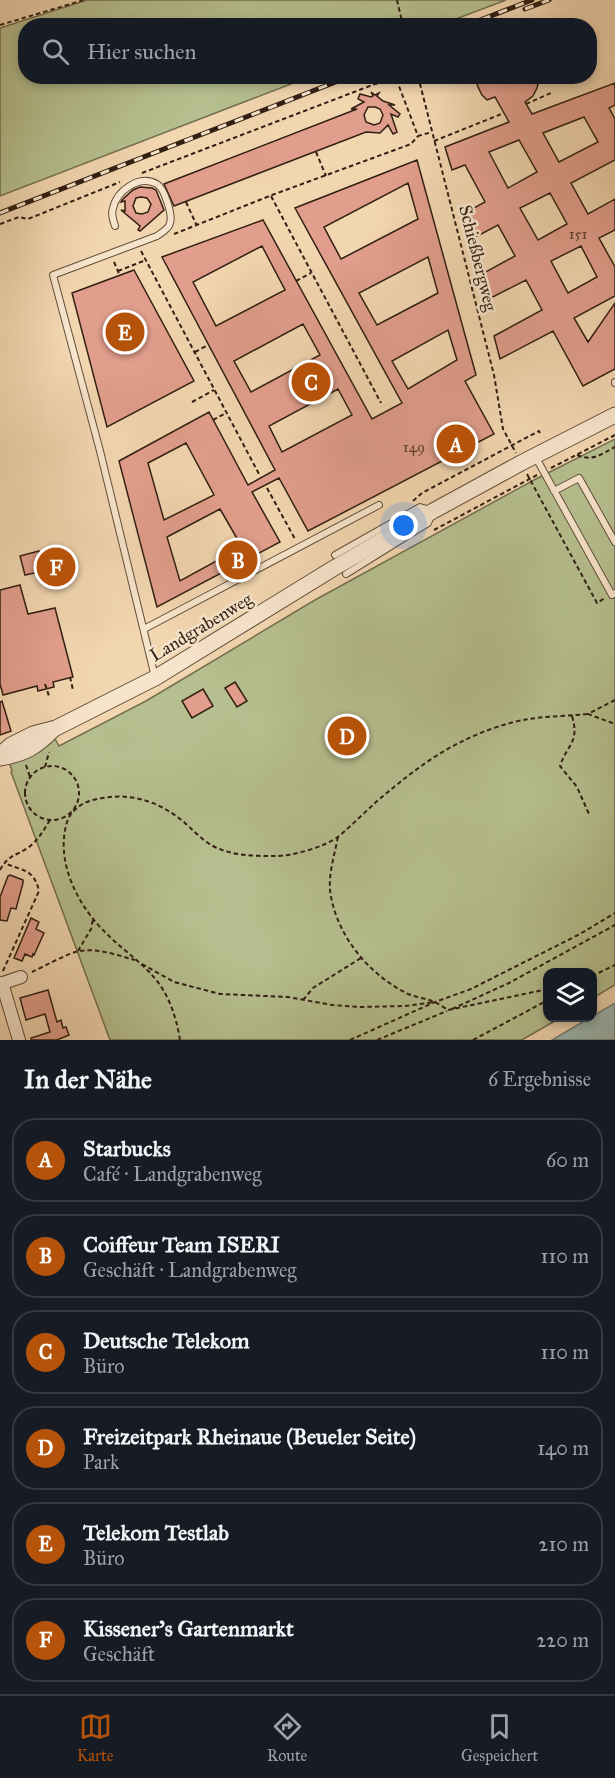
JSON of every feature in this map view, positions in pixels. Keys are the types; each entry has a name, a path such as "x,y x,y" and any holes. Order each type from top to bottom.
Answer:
{"street":[{"name":"Landgrabenweg","path":"0,756 11,745 56,728 155,678 334,568 433,511 615,415"},
{"path":"18,1040 1,983 21,977"}],"lane":[{"path":"115,226 112,216 113,208 121,192 135,183 155,183 160,186 171,216 167,228 157,236 53,275 100,451 155,678"},
{"path":"535,456 613,594"},
{"path":"554,491 579,478 615,542"},
{"path":"144,629 379,505"},
{"path":"335,555 420,507 433,511 428,523 346,574"}],"path":[{"path":"24,18 84,0"},
{"path":"397,0 401,18"},
{"path":"0,25 18,20"},
{"path":"133,177 375,84"},
{"path":"398,84 418,136"},
{"name":"Schießbergweg","path":"420,84 494,375 503,429 512,445"},
{"path":"526,104 551,93"},
{"path":"435,141 504,113"},
{"path":"157,236 167,237 197,226 270,196 411,144 418,136 432,132"},
{"path":"316,152 326,176"},
{"path":"0,224 19,217 28,219 122,181"},
{"path":"270,196 381,403"},
{"path":"186,202 197,226"},
{"path":"137,243 259,474"},
{"path":"111,253 120,276"},
{"path":"118,271 146,260"},
{"path":"296,281 311,273"},
{"path":"195,352 208,345"},
{"path":"192,402 214,390"},
{"path":"213,420 226,413"},
{"path":"411,503 422,493 539,431 540,433"},
{"path":"543,472 615,435"},
{"path":"577,455 588,459 615,447"},
{"path":"429,532 529,479 597,603 613,594"},
{"path":"267,488 299,547"},
{"path":"70,677 73,690"},
{"path":"45,684 49,696"},
{"path":"435,1002 405,1006 361,1007 288,997 220,994 174,982 138,960 107,935 84,907 75,889 68,871 63,845 66,824 73,810 76,804 78,790 73,776 57,767 40,768 26,784 25,797 28,806 41,818 58,819 67,816 73,810 88,801 105,797 141,798 168,810 212,846 248,856 279,856 316,847 338,837 401,782 460,742 486,730 528,719 588,714 615,700"},
{"path":"588,714 615,724"},
{"path":"572,716 576,733 560,766 578,787 590,814"},
{"path":"0,870 10,856 28,848 36,841 50,820"},
{"path":"338,837 331,870 331,896 342,928 361,958 377,973 407,994 435,1002 448,1010 543,990"},
{"path":"1,983 8,960 39,891 36,879 31,874 6,862"},
{"path":"350,1040 435,1002 471,989 580,934 615,913"},
{"path":"78,951 91,929 93,919"},
{"path":"377,1040 509,983 615,925"},
{"path":"21,977 78,951 92,950 138,960 159,983 168,997 180,1040"},
{"path":"303,1000 313,988 361,958"},
{"path":"597,974 615,965"},
{"path":"473,1040 543,1003"}],"green space":[{"path":"87,0 506,0 458,18 31,18"},
{"path":"18,22 18,84 291,84 0,196 0,28"},
{"path":"615,439 615,985 597,996 597,968 543,968 543,1022 553,1022 522,1040 110,1040 11,772 9,761 55,739 59,746 146,701 315,600 534,480"}],"water":[{"path":"615,1003 615,1040 552,1040 583,1022 597,1022 597,1014"}],"building":[{"path":"615,83 615,105 609,108 615,119 615,160 571,183 588,214 615,199 615,230 599,238 615,267 615,296 574,318 588,342 615,303 615,369 583,386 553,331 500,359 494,336 542,310 526,280 487,300 480,275 515,256 498,225 470,240 461,215 485,202 465,165 452,170 445,147 509,122 495,97 487,100 477,84 538,84 533,96 525,102 532,114","holes":["584,117 598,142 559,162 543,133","519,140 537,172 508,188 489,152","550,193 567,224 538,240 520,208","581,246 597,277 568,293 551,261"]},
{"path":"371,92 375,95 379,93 377,96 383,101 395,105 389,105 400,114 398,117 391,114 397,132 393,134 388,125 380,133 366,132 174,206 164,184 357,109 351,109 364,102 358,99 360,94 373,96","holes":["368,107 380,109 383,115 380,123 374,125 366,122 364,115"]},
{"path":"417,160 476,375 465,381 494,434 308,531 279,478 252,492 280,542 157,607 119,461 209,412 248,485 275,470 162,257 263,220 372,419 402,403 295,208","holes":["408,183 418,219 341,259 324,227","262,246 285,290 216,326 193,282","428,257 438,293 377,325 359,293","303,324 320,355 251,392 234,361","448,330 457,360 408,389 392,361","338,389 352,415 282,452 269,426","186,443 214,495 164,520 148,463","220,509 242,547 180,581 167,537"]},
{"path":"140,187 156,190 164,210 140,231 138,230 140,226 121,210 125,211 125,201 121,202 133,190","holes":["136,198 147,198 151,204 148,212 136,213 133,206"]},
{"path":"134,270 194,381 107,427 72,293"},
{"path":"39,551 44,571 25,575 20,556"},
{"path":"20,585 28,614 55,608 73,677 53,682 54,687 38,691 37,686 3,695 0,684 0,590"},
{"path":"235,682 247,701 237,707 225,688"},
{"path":"203,689 213,706 192,718 182,701"},
{"path":"2,701 11,731 0,735 0,702"},
{"path":"10,875 23,880 23,883 16,909 11,908 7,921 0,920 0,897"},
{"path":"31,918 39,922 36,929 44,933 34,955 32,957 25,954 22,961 14,958"},
{"path":"48,990 57,1022 61,1020 63,1028 66,1027 69,1035 57,1040 31,1040 31,1038 50,1032 45,1014 26,1020 20,998"}],"railway":[{"path":"486,18 532,0"},
{"path":"525,9 549,0"},
{"path":"0,213 331,84"}],"place":[{"name":"Telekom Testlab","path":"125,332"},
{"name":"Deutsche Telekom","path":"311,382"},
{"name":"Starbucks","path":"456,444"},
{"name":"Coiffeur Team ISERI","path":"238,560"},
{"name":"Kissener's Gartenmarkt","path":"56,567"},
{"name":"Freizeitpark Rheinaue (Beueler Seite)","path":"347,736"}]}
